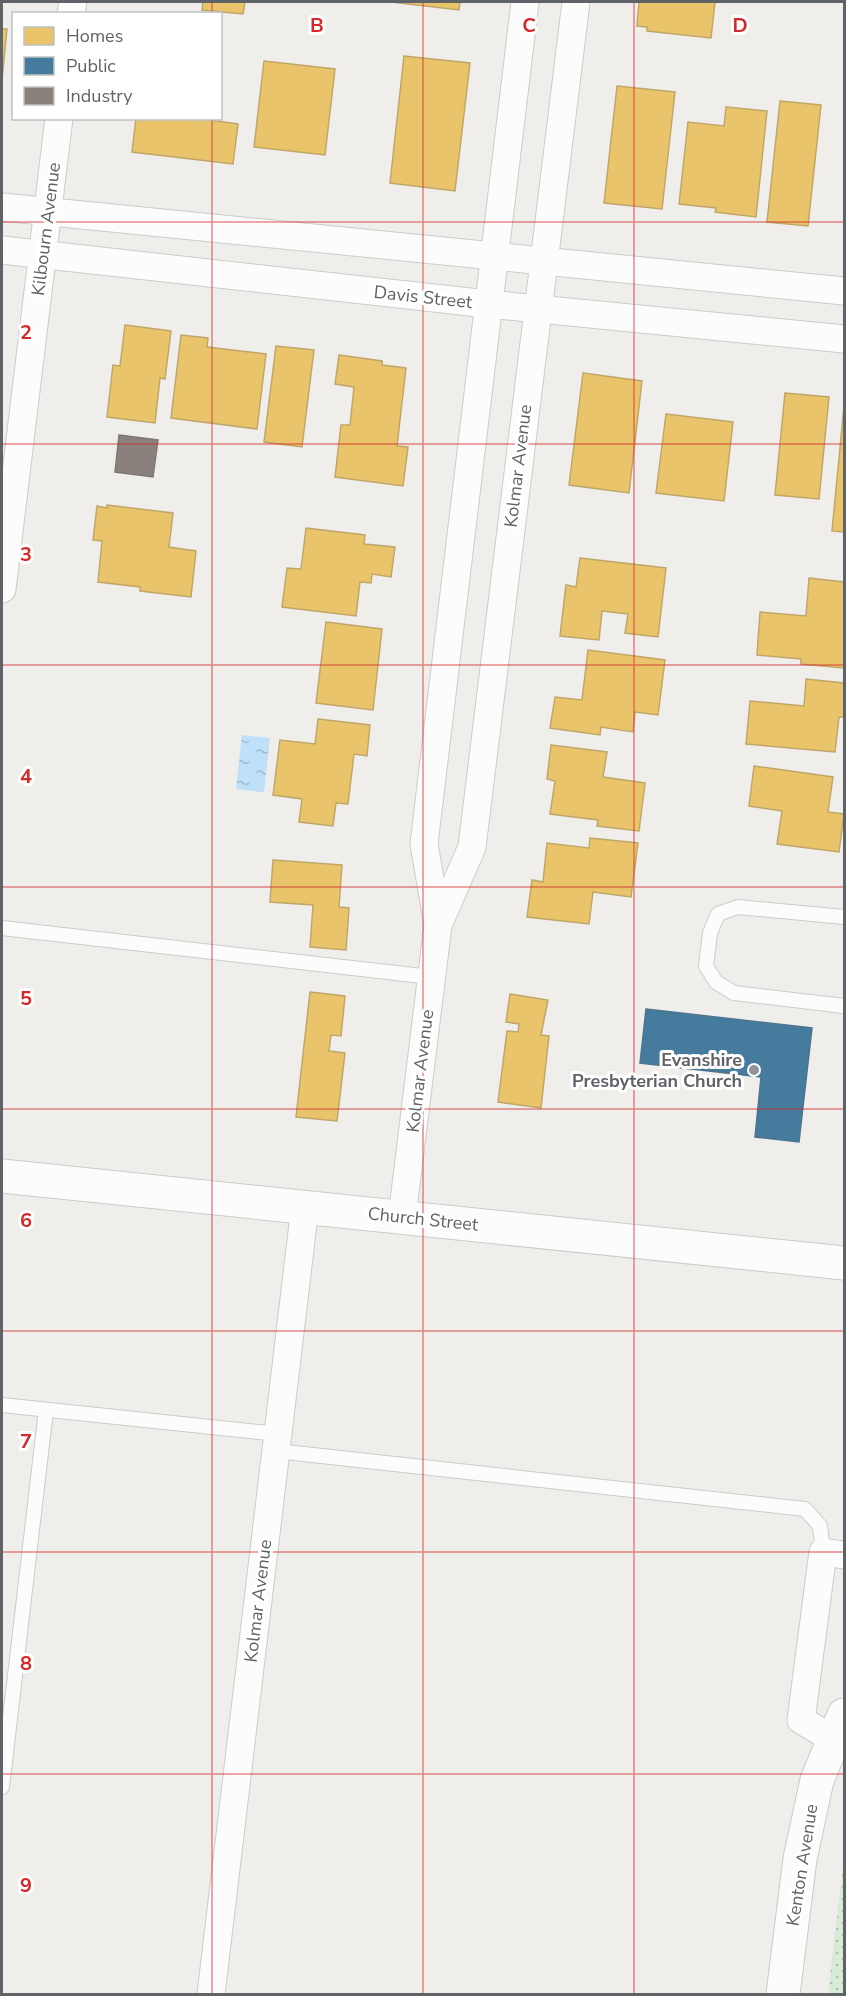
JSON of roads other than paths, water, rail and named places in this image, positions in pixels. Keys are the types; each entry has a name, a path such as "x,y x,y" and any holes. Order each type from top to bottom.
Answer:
{"street":[{"name":"Kolmar Avenue","path":"438,925 424,844 525,2"},
{"name":"Kolmar Avenue","path":"402,1217 438,925 472,847 576,2"},
{"name":"Kilbourn Avenue","path":"2,589 59,120"},
{"path":"2,207 844,291"},
{"name":"Davis Street","path":"2,250 488,304 844,339"},
{"name":"Church Street","path":"2,1176 844,1263"},
{"name":"Kolmar Avenue","path":"211,1995 304,1207"},
{"name":"Kenton Avenue","path":"783,1995 800,1859 817,1780 839,1727 801,1720 834,1554"}],"lane":[{"path":"844,917 738,907 718,914 710,933 706,966 716,982 734,993 844,1006"},
{"path":"2,928 431,977"},
{"path":"2,1405 277,1443 805,1509 820,1526 834,1554"},
{"path":"2,1787 46,1410"}],"water":[{"path":"242,735 270,738 264,792 236,789"}],"place":[{"name":"Evanshire Presbyterian Church","path":"754,1070"}]}
